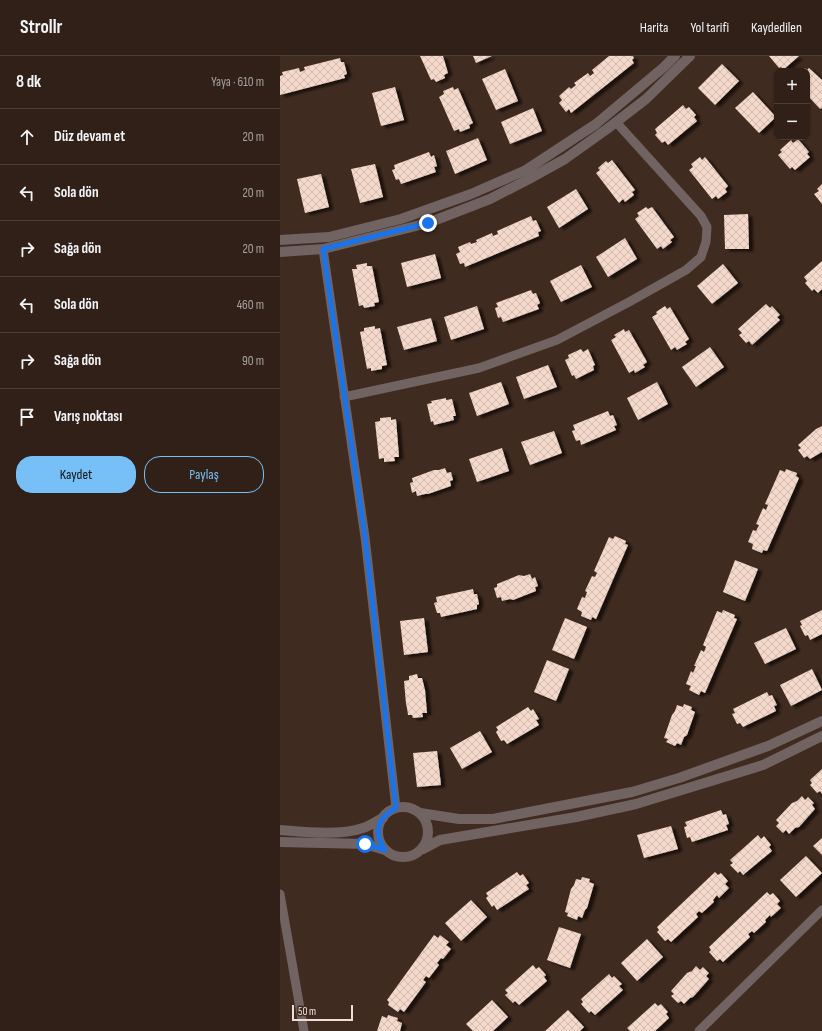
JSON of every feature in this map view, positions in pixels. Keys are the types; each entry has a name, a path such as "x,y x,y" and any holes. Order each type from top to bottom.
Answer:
{"street":[{"path":"280,240 330,237 401,219 471,194 526,170 596,124 675,56"},
{"path":"280,252 323,249 428,223 490,199 565,159 646,99 690,56"},
{"path":"344,397 479,368 557,340 659,286 686,270 701,257 706,242 707,227 701,216 616,122"},
{"path":"323,249 365,537 396,808"},
{"path":"420,813 460,819 493,819 632,792 679,778 768,746 822,721"},
{"path":"280,842 365,844 385,850 400,858 409,857 417,854 440,840 576,818 636,804 762,764 822,736"},
{"path":"385,850 380,843 378,835 379,826 383,818 389,812 396,808 405,807 420,813 428,826 429,834 423,849"},
{"path":"280,830 316,833 347,831 363,828 383,818"},
{"path":"280,894 304,1031"},
{"path":"699,1031 822,910"}],"building":[{"path":"420,56 443,56 448,73 444,75 445,78 436,82 434,79 431,80"},
{"path":"473,56 492,56 476,63"},
{"path":"609,56 633,56 634,58 632,60 634,63 571,113 569,109 566,112 559,103 562,100 559,96 569,87 571,89 576,85 574,83 588,73 590,76 594,73 592,70"},
{"path":"769,56 799,56 785,68 779,68"},
{"path":"340,58 341,62 344,62 347,74 344,75 345,78 280,95 280,76 283,75 282,72 299,68 300,72 305,70 304,67"},
{"path":"722,64 739,81 715,105 698,88"},
{"path":"505,69 518,101 496,110 482,79"},
{"path":"810,69 822,80 822,108 820,109 810,98"},
{"path":"395,87 404,120 381,126 372,93"},
{"path":"453,87 454,90 458,88 473,123 469,125 470,128 460,132 459,129 454,131 439,97 444,94 443,91"},
{"path":"753,92 774,115 774,119 759,133 735,108"},
{"path":"683,105 686,109 689,107 696,115 694,117 697,121 668,145 665,141 662,143 655,135 657,133 655,129"},
{"path":"533,108 542,131 510,144 501,122"},
{"path":"478,138 487,160 455,174 446,151"},
{"path":"791,140 793,143 799,140 809,152 807,154 810,157 795,170 792,167 790,169 778,155 782,152 780,150"},
{"path":"429,152 431,157 434,155 437,166 434,167 436,172 401,184 399,179 396,180 392,170 395,169 394,165"},
{"path":"700,157 702,160 705,157 728,186 725,189 727,192 718,199 716,196 712,199 689,170 693,167 691,164"},
{"path":"612,160 635,190 632,192 634,195 625,202 623,199 619,203 596,173 600,170 598,168 606,161 608,163"},
{"path":"375,164 383,197 360,203 351,169"},
{"path":"321,174 329,207 305,213 297,179"},
{"path":"822,184 822,204 814,194 819,191 817,189"},
{"path":"576,189 588,209 559,228 547,207"},
{"path":"646,207 648,209 652,207 674,237 670,240 672,242 663,249 661,246 657,249 635,219 639,216 637,213"},
{"path":"748,214 749,249 725,249 724,215"},
{"path":"531,216 533,221 536,220 541,231 538,232 539,236 465,267 464,263 460,264 456,254 460,252 458,247 470,242 471,244 477,242 476,240 492,233 493,236 498,234 497,231"},
{"path":"625,238 637,259 608,277 596,257"},
{"path":"435,254 441,278 407,287 401,263"},
{"path":"822,261 822,289 818,293 814,289 812,291 805,283 807,281 804,277"},
{"path":"367,263 367,266 372,266 379,302 374,303 375,306 364,308 363,305 359,306 352,269 357,269 356,265"},
{"path":"723,264 738,283 712,304 697,286"},
{"path":"581,265 592,287 561,302 550,281"},
{"path":"531,290 533,294 536,293 540,303 537,305 539,309 503,322 501,317 498,318 495,308 498,307 496,303"},
{"path":"766,304 770,308 772,306 780,315 777,317 780,320 752,345 749,341 746,343 739,335 742,333 738,329"},
{"path":"477,306 484,329 451,340 444,317"},
{"path":"665,306 667,309 670,307 689,339 685,342 687,344 677,350 675,347 671,350 652,317 657,314 656,312"},
{"path":"431,318 437,341 404,350 397,327"},
{"path":"375,326 375,329 380,328 387,365 382,366 382,369 371,371 371,368 367,369 360,332 364,331 364,328"},
{"path":"624,329 625,332 629,330 647,362 643,365 645,367 635,373 634,370 629,373 611,340 616,337 614,335"},
{"path":"710,347 724,367 696,387 682,367"},
{"path":"581,349 583,352 588,349 595,365 593,366 594,370 576,379 574,375 572,376 565,360 569,358 568,355"},
{"path":"548,365 557,387 524,399 516,377"},
{"path":"501,382 509,404 477,416 469,393"},
{"path":"657,382 668,404 638,420 627,398"},
{"path":"446,398 446,400 452,399 456,416 453,416 454,420 434,425 433,421 431,422 427,404 432,403 431,401"},
{"path":"608,411 610,416 613,415 617,425 614,426 616,430 581,445 580,440 576,441 572,431 575,430 573,425"},
{"path":"391,417 391,420 396,419 399,457 394,457 395,461 384,462 384,458 379,459 375,422 380,421 380,418"},
{"path":"822,426 822,452 810,459 807,456 804,458 798,450 801,448 798,445 816,429"},
{"path":"554,431 562,453 530,465 521,442"},
{"path":"502,448 509,471 477,482 469,459"},
{"path":"445,468 447,473 451,472 453,480 450,481 451,486 417,496 416,491 412,493 410,483 413,482 412,478 434,470"},
{"path":"786,469 797,473 796,476 799,478 767,551 763,550 762,553 752,549 753,544 748,542 753,530 756,531 759,525 756,524 763,508 766,510 768,505 765,504 780,470 785,472"},
{"path":"615,536 626,541 625,544 628,545 596,619 592,617 591,620 581,616 582,612 577,609 582,597 585,598 587,592 585,591 592,576 595,577 597,573 594,571 609,537 613,539"},
{"path":"735,560 758,569 745,601 723,592"},
{"path":"530,574 532,579 535,577 538,586 535,587 536,591 513,600 510,599 502,601 501,597 497,598 494,588 497,587 497,584 519,575 524,576"},
{"path":"473,589 474,594 477,594 479,604 477,605 477,609 441,617 440,613 437,613 434,603 437,602 436,597"},
{"path":"723,610 735,615 734,618 737,619 705,693 701,691 699,695 689,690 691,686 686,684 691,671 693,673 696,666 694,666 701,650 704,652 706,647 703,645 717,611 722,613"},
{"path":"822,610 822,634 810,640 808,635 805,636 800,626 802,625 800,621"},
{"path":"424,618 428,652 404,655 400,621"},
{"path":"565,618 587,627 574,659 552,650"},
{"path":"786,628 796,649 765,664 754,643"},
{"path":"547,660 569,669 556,701 534,692"},
{"path":"812,669 822,690 791,706 780,685"},
{"path":"417,674 418,678 422,678 425,690 427,713 422,713 423,717 413,718 412,715 408,715 404,681 409,680 409,676"},
{"path":"767,692 769,696 772,695 777,705 774,706 776,711 743,727 740,723 737,724 732,714 735,713 733,709"},
{"path":"684,704 692,707 691,710 695,712 687,735 684,737 681,745 677,743 675,746 666,742 668,739 664,738 677,705 683,707"},
{"path":"528,707 531,711 533,709 539,719 536,720 539,725 507,744 504,740 501,741 496,732 498,730 496,727"},
{"path":"480,731 492,752 462,769 450,748"},
{"path":"437,751 441,785 417,787 413,753"},
{"path":"822,769 822,794 820,791 817,793 810,785 812,783 810,780"},
{"path":"802,796 805,800 808,797 814,803 812,805 815,809 799,827 795,828 789,834 786,830 783,833 776,826 779,823 776,820 792,803 797,801"},
{"path":"721,810 723,815 726,814 729,824 726,825 728,830 692,842 690,837 687,838 684,827 687,826 685,822"},
{"path":"671,826 678,849 644,858 637,835"},
{"path":"758,835 761,839 764,836 771,845 769,847 772,851 743,875 740,871 738,873 730,865 733,863 730,860"},
{"path":"822,838 822,855 813,846"},
{"path":"806,856 822,873 796,897 780,880"},
{"path":"517,872 520,876 523,874 529,883 526,885 529,889 497,910 494,905 492,907 486,898 488,896 486,893"},
{"path":"715,872 718,875 721,873 728,881 725,884 729,888 719,898 717,895 713,900 714,902 702,913 699,911 696,914 698,917 671,942 668,939 665,941 657,932 659,930 657,927"},
{"path":"582,877 590,879 589,882 594,884 587,908 582,918 578,916 577,920 567,916 568,913 565,912 571,889 576,879 581,880"},
{"path":"767,892 770,895 773,893 780,901 777,904 781,908 771,917 770,915 765,920 766,922 754,933 752,931 748,934 750,937 723,962 720,959 717,961 709,952 711,950 709,947"},
{"path":"471,900 487,917 461,941 445,923"},
{"path":"559,927 581,934 570,968 547,960"},
{"path":"434,935 438,938 440,935 449,942 446,945 451,949 443,959 441,958 437,963 439,965 429,978 426,976 423,980 426,982 404,1012 400,1009 398,1012 388,1005 389,1002 387,1000"},
{"path":"647,939 663,957 637,981 621,963"},
{"path":"533,965 536,969 539,967 546,975 544,977 547,981 519,1005 515,1001 513,1003 505,995 508,993 505,990"},
{"path":"696,966 700,970 703,967 709,973 706,976 709,979 693,997 684,1004 681,1001 678,1003 671,996 674,994 671,991 687,973 692,971"},
{"path":"609,974 612,978 614,976 622,984 619,986 623,990 595,1015 591,1011 589,1013 581,1004 583,1002 581,999"},
{"path":"492,1000 508,1017 493,1031 473,1031 466,1024"},
{"path":"655,1003 658,1006 661,1004 668,1012 666,1014 669,1018 655,1031 630,1031 627,1028"},
{"path":"568,1010 584,1027 580,1031 545,1031"},
{"path":"388,1015 398,1018 397,1021 402,1023 400,1031 377,1031 382,1016 387,1018"}],"route":[{"path":"365,844 385,850 380,843 378,835 379,826 383,818 396,808 365,537 323,249 428,223"}]}
